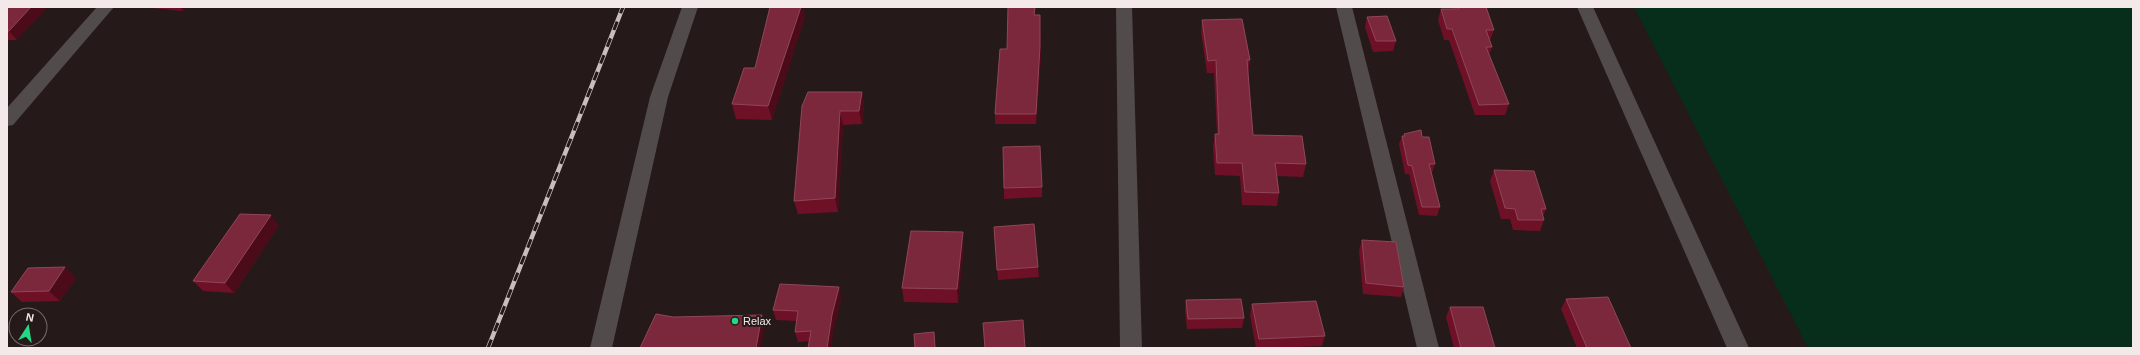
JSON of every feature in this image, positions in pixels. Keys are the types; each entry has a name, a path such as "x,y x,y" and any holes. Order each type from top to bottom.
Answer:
{"street":[{"path":"7,120 106,7"},
{"path":"601,348 659,97 690,7"},
{"path":"1124,7 1131,348"},
{"path":"1344,7 1428,348"},
{"path":"1585,7 1738,348"}],"green space":[{"path":"1634,7 2133,7 2133,348 1808,348"}],"building":[{"path":"7,7 31,7 9,31 7,31"},
{"path":"770,7 801,7 768,106 732,104 744,68 755,68"},
{"path":"1008,7 1035,7 1034,15 1040,15 1040,46 1036,114 995,114 1000,49 1007,49"},
{"path":"1458,7 1486,7 1494,30 1486,30 1492,47 1486,47 1509,104 1479,105 1452,29 1447,29 1441,9 1459,9"},
{"path":"1387,16 1396,41 1376,41 1367,17"},
{"path":"1242,19 1250,60 1247,60 1253,135 1302,136 1306,164 1275,163 1279,193 1245,192 1242,163 1217,163 1215,134 1219,134 1216,60 1208,61 1202,20"},
{"path":"808,92 862,92 859,111 840,111 835,198 794,201 802,106"},
{"path":"1421,130 1422,137 1429,137 1435,164 1429,164 1440,207 1422,207 1412,166 1408,165 1402,136 1405,136 1404,134"},
{"path":"1040,146 1042,187 1004,188 1003,147"},
{"path":"1494,170 1534,171 1546,209 1541,209 1544,220 1518,220 1515,209 1505,208"},
{"path":"240,214 271,215 225,283 193,281"},
{"path":"1034,224 1038,267 997,270 994,227"},
{"path":"911,231 963,232 957,289 902,288"},
{"path":"1362,240 1396,242 1404,287 1366,283"},
{"path":"65,267 49,291 11,292 28,268"},
{"path":"780,284 839,287 832,315 827,348 808,348 811,331 795,332 798,311 773,310"},
{"path":"1608,297 1631,348 1587,348 1566,299"},
{"path":"1241,299 1244,318 1188,319 1186,300"},
{"path":"1316,301 1325,336 1259,339 1252,304"},
{"path":"1450,307 1483,307 1495,348 1461,348"},
{"path":"656,314 673,317 762,315 756,348 640,348"},
{"path":"1023,320 1025,348 985,348 983,323"},
{"path":"934,332 935,348 915,348 914,334"}],"railway":[{"path":"488,348 623,7"}],"place":[{"name":"Relax","path":"735,321"}]}
